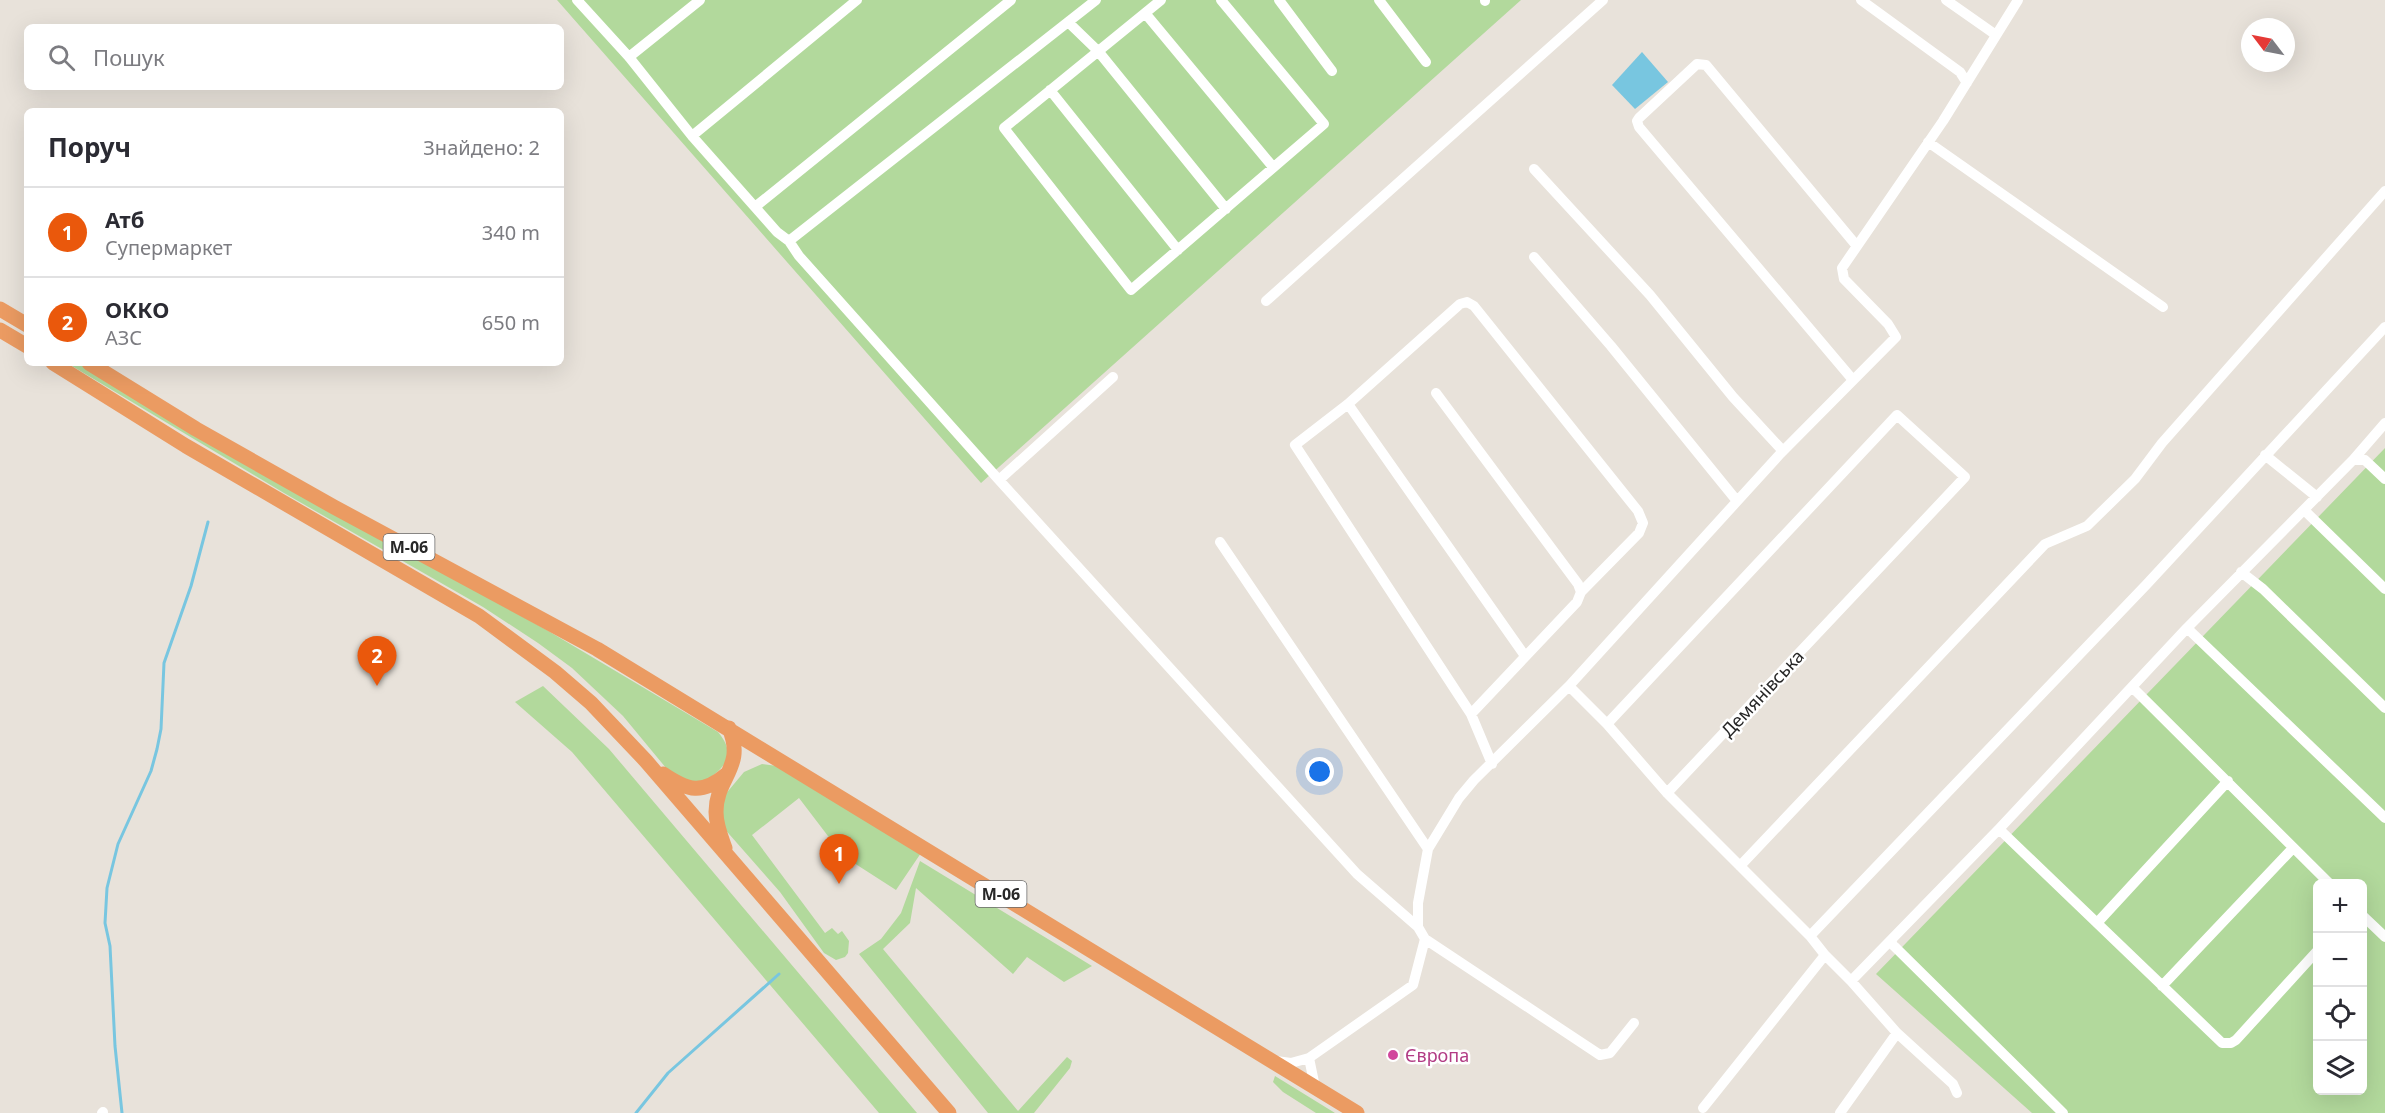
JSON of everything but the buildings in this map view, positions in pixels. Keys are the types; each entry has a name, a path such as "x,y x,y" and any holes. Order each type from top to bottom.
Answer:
{"highway":[{"path":"0,309 24,323"},
{"path":"1,333 24,344"},
{"name":"М-06","path":"58,366 186,446 479,615 528,650 591,703 646,761 950,1113"},
{"name":"М-06","path":"95,366 226,446 334,507 597,649 1357,1113"},
{"path":"728,856 716,812 719,793 735,754 729,728"},
{"path":"646,761 675,782 688,788 709,787 729,773"}],"street":[{"path":"577,0 629,57 692,136 777,232 789,241 799,256 999,480 1357,874 1418,927 1425,939 1600,1055 1610,1053 1634,1023"},
{"path":"629,57 700,0"},
{"path":"692,136 857,0"},
{"path":"755,207 1011,0"},
{"path":"789,241 1096,0"},
{"path":"1161,0 1004,128 1131,290 1324,124 1221,0"},
{"path":"1279,0 1332,71"},
{"path":"1379,0 1426,62"},
{"path":"1266,301 1603,0"},
{"path":"1861,0 1960,72 1967,83"},
{"path":"1946,0 1996,35"},
{"path":"1418,927 1418,903 1428,849 1459,798 1569,687 1783,451 1896,337 1888,324 1844,279 1842,268 1967,83 2018,0"},
{"path":"1145,13 1273,167"},
{"path":"1068,22 1098,51 1226,209"},
{"path":"1853,380 1639,127 1637,121 1697,64 1706,65 1856,245"},
{"path":"1050,90 1178,250"},
{"path":"1928,142 2163,307"},
{"path":"1534,169 1650,295 1733,397 1783,451"},
{"path":"1740,866 2045,544 2086,526 2134,479 2162,443 2385,191"},
{"path":"1534,256 1611,346 1737,501"},
{"path":"1471,714 1577,602 1581,592 1639,532 1643,523 1638,511 1474,306 1467,303 1460,304 1348,404 1295,446 1471,714 1492,764"},
{"path":"1810,936 2146,585 2385,327"},
{"path":"999,480 1113,377"},
{"path":"1436,393 1578,584 1581,592"},
{"path":"1348,404 1525,656"},
{"name":"Демянівська","path":"1607,724 1897,415 1965,477 1667,793"},
{"path":"1851,981 1999,829 2187,628 2353,460 2385,423"},
{"path":"2265,455 2317,497"},
{"path":"2353,460 2365,460 2385,479"},
{"path":"2304,510 2385,589"},
{"path":"1220,542 1428,849"},
{"path":"2241,572 2263,589 2385,708"},
{"path":"2187,628 2385,818"},
{"path":"1569,687 1607,724 1667,793 1810,936 1897,1033 1953,1084 1957,1093"},
{"path":"2133,688 2325,879"},
{"path":"2097,923 2228,781"},
{"path":"1999,829 2222,1043 2231,1043 2313,955"},
{"path":"2162,986 2293,848"},
{"path":"2367,920 2385,937"},
{"path":"1273,1060 1291,1063 1309,1058 1413,985 1425,939"},
{"path":"1891,940 1893,945 2063,1113"},
{"path":"1703,1108 1825,954"},
{"path":"1840,1113 1897,1033"},
{"path":"1309,1058 1315,1087"}],"green space":[{"path":"557,0 1521,0 981,483"},
{"path":"72,366 85,366 288,487 545,629 718,732 727,749 728,756 725,763 700,785 671,774 623,716 572,668 538,643 483,607 284,493"},
{"path":"2385,448 2385,1113 2032,1113 1876,974"},
{"path":"543,686 609,749 917,1113 879,1113 572,752 515,702"},
{"path":"762,764 777,766 921,853 896,890 840,854 837,855 828,843 831,840 799,798 752,835 825,933 832,928 838,934 842,931 849,941 848,953 845,957 836,960 824,953 780,892 722,826 724,796 744,772"},
{"path":"920,861 1092,966 1064,982 1027,957 1013,974 916,888 910,923 883,949 1018,1111 1067,1057 1072,1061 1070,1068 1034,1113 988,1113 859,954 881,939 901,913"},
{"path":"1275,1076 1335,1113 1316,1113 1283,1092 1273,1082"}],"water":[{"path":"1642,52 1668,82 1635,109 1612,85"}],"waterway":[{"path":"122,1113 115,1046 110,946 105,923 107,888 118,844 151,771 161,729 164,663 191,586 208,522"},
{"path":"636,1113 668,1073 779,974"}],"place":[{"name":"ОККО","path":"377,686"},
{"name":"Атб","path":"839,884"},
{"name":"Європа","path":"1393,1055"}]}
